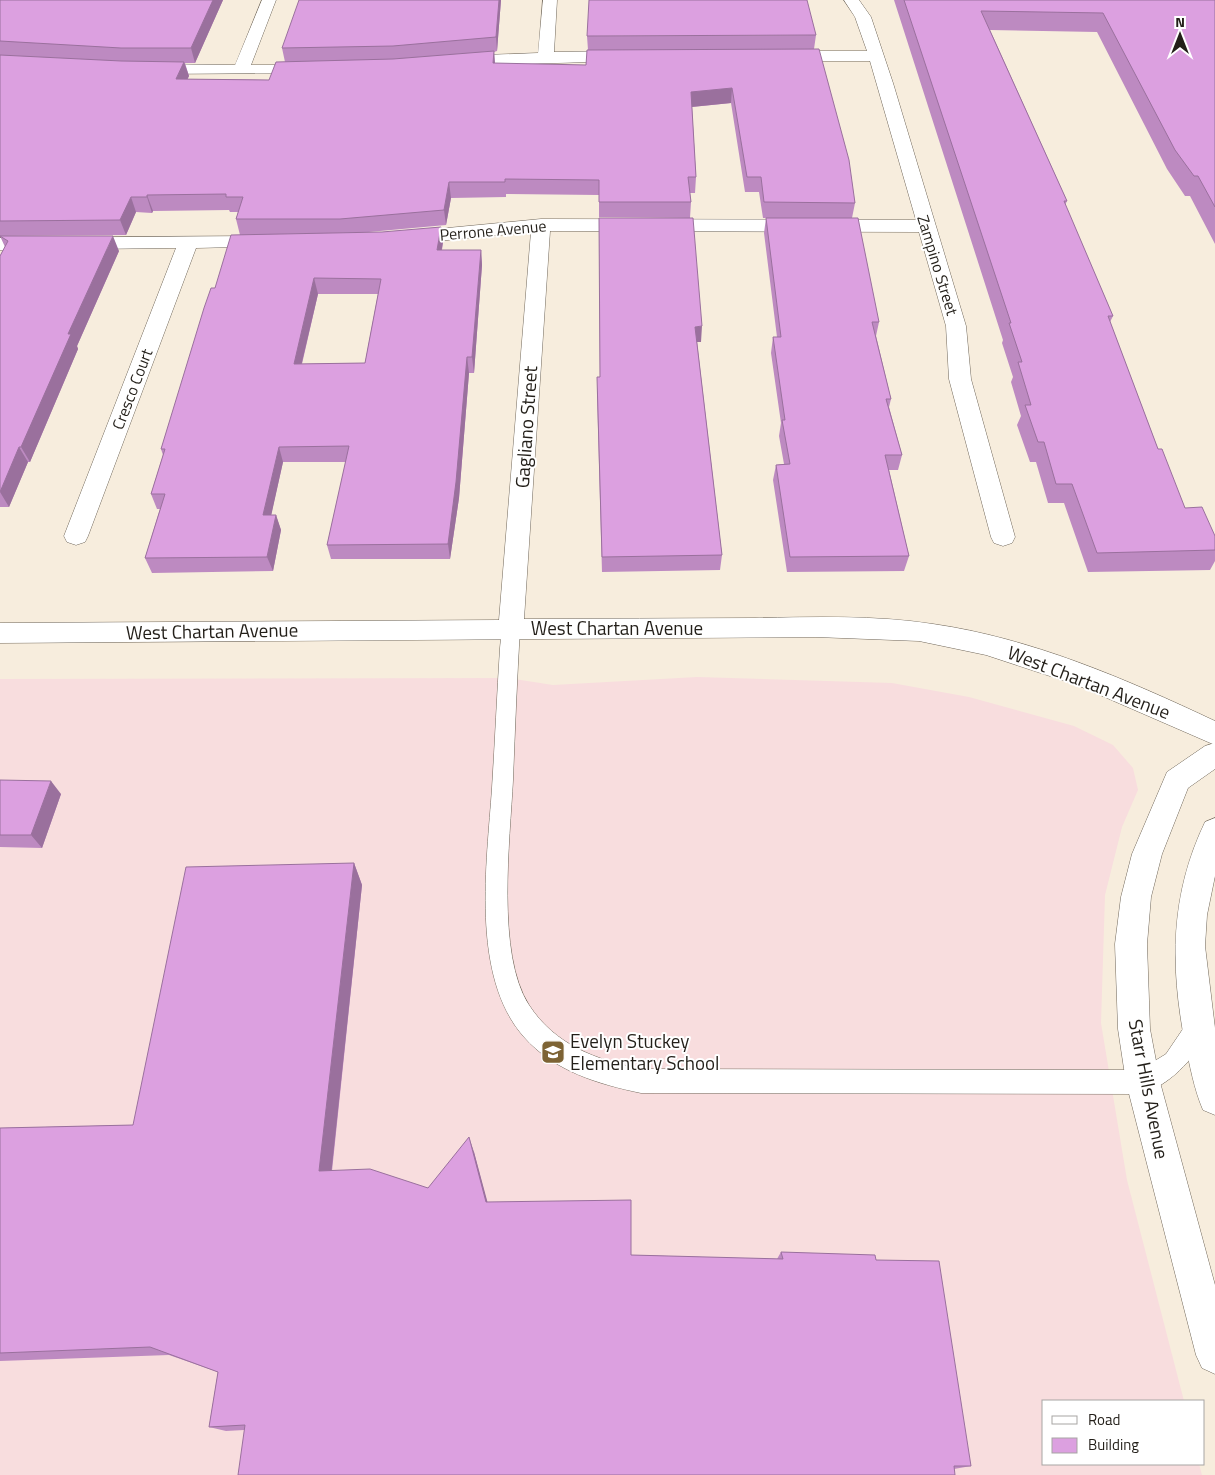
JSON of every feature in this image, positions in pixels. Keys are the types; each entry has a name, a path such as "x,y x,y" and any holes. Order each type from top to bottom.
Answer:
{"street":[{"path":"241,70 269,0"},
{"path":"546,57 550,0"},
{"name":"Zampino Street","path":"851,0 863,17 876,56 956,326 960,378 1003,536"},
{"path":"442,62 546,57 643,56"},
{"path":"767,56 876,56"},
{"path":"135,69 324,70"},
{"name":"Perrone Avenue","path":"385,240 541,225 926,226"},
{"name":"Gagliano Street","path":"511,628 541,225"},
{"path":"0,244 284,242"},
{"name":"Cresco Court","path":"76,536 188,243"},
{"name":"West Chartan Avenue","path":"0,633 511,628 816,627 883,629 951,636 1035,658 1161,708 1215,734"},
{"name":"Starr Hills Avenue","path":"1215,754 1177,780 1147,854 1136,898 1131,944 1134,1029 1143,1082 1215,1355"},
{"path":"1215,831 1195,894 1190,928 1191,963 1199,1025 1215,1098"}],"lane":[{"path":"511,628 500,834 501,950 510,988 520,1012 554,1049 575,1063 605,1075 641,1081 1143,1082 1174,1062 1199,1025"}],"shaded area":[{"name":"Evelyn Stuckey Elementary School","path":"697,677 892,683 969,697 1074,726 1113,745 1133,768 1138,790 1122,827 1105,895 1101,1023 1127,1180 1184,1400 1042,1400 1042,1465 1199,1465 1202,1475 0,1475 0,679 508,678 553,685"}],"building":[{"path":"0,0 213,0 191,48 121,48 0,41"},
{"path":"299,0 499,0 496,37 393,46 282,48"},
{"path":"589,0 807,0 816,35 587,36"},
{"path":"904,0 1215,0 1215,207 1198,176 1194,176 1175,150 1103,13 981,11 1067,201 1064,201 1113,316 1108,316 1158,449 1162,449 1185,508 1202,507 1215,536 1215,550 1097,553 1072,484 1056,484 1044,442 1038,442 1025,405 1031,405 1018,362 1022,362 1009,323 1011,323"},
{"path":"819,49 849,160 855,203 764,202 761,177 747,177 732,88 691,92 696,177 688,177 691,202 599,202 599,180 505,179 505,182 449,182 444,210 340,219 236,219 243,197 226,197 226,194 131,197 120,220 0,221 0,55 184,62 176,79 269,80 276,62 393,59 494,51 493,63 586,65 587,50"},
{"path":"599,218 693,218 702,326 695,327 722,555 602,557 597,377 600,377"},
{"path":"766,218 858,218 879,322 872,322 891,399 886,399 902,455 885,455 909,556 790,557 776,465 790,464 782,420 785,420 773,337 781,337"},
{"path":"441,227 437,250 481,250 472,357 467,357 456,482 448,544 327,545 349,446 279,447 263,515 276,515 267,557 145,558 165,494 151,494 165,449 161,449 204,308 211,288 215,288 231,235 382,232","holes":["314,278 381,279 365,363 294,364"]},
{"path":"0,236 113,236 68,334 71,334 0,492 0,256 8,241"},
{"path":"0,780 51,781 31,835 0,835"},
{"path":"354,863 319,1171 370,1169 428,1188 469,1137 486,1202 631,1200 631,1255 783,1259 781,1252 875,1255 876,1260 939,1261 971,1466 954,1466 955,1475 238,1475 245,1425 209,1427 218,1372 150,1347 0,1353 0,1128 133,1125 186,867"}],"place":[{"name":"Evelyn Stuckey Elementary School","path":"553,1052"}]}
